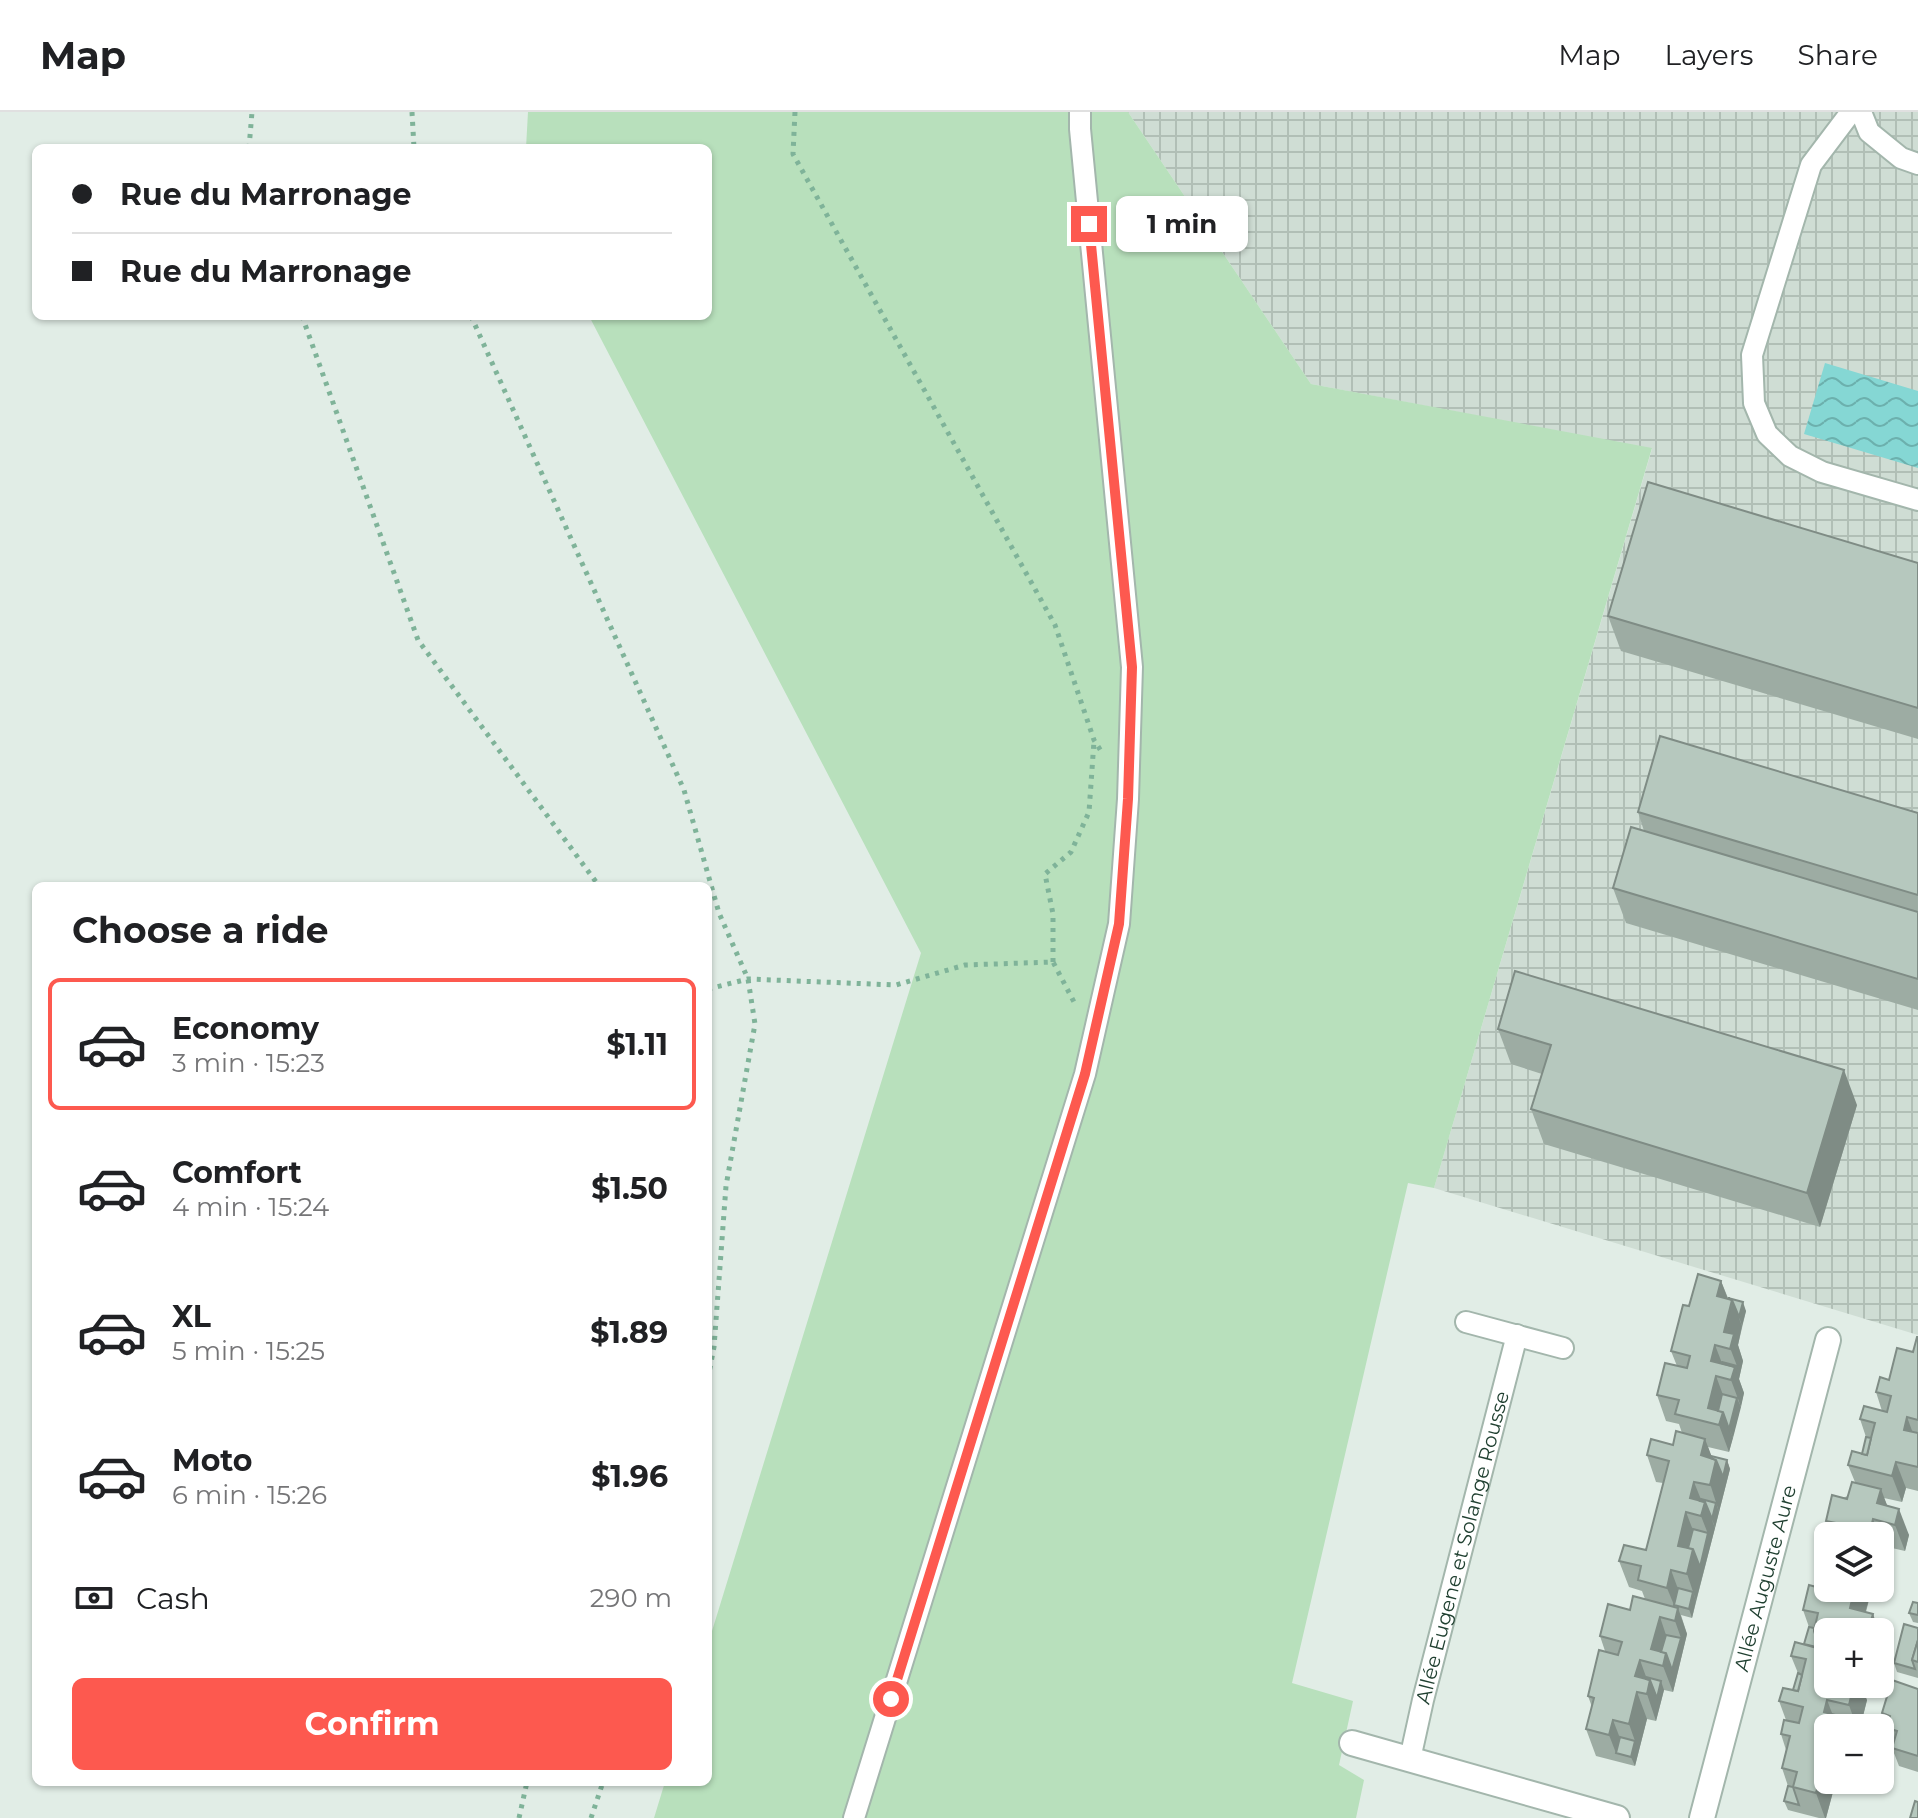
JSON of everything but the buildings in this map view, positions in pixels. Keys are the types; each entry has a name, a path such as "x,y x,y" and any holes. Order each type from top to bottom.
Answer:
{"street":[{"name":"Allée Auguste Aure","path":"1702,1818 1828,1340"},
{"path":"1352,1743 1617,1818"}],"lane":[{"path":"854,1818 1080,1090 1119,924 1128,799 1132,667 1080,112"},
{"path":"1851,112 1811,165 1752,355 1754,403 1767,434 1790,456 1822,472 1918,500"},
{"path":"1861,112 1869,132 1901,158 1918,164"},
{"path":"1466,1322 1563,1348"},
{"name":"Allée Eugene et Solange Rousse","path":"1410,1759 1517,1335"}],"path":[{"path":"249,144 252,112"},
{"path":"412,112 414,144"},
{"path":"795,112 793,154 1055,625 1094,740 1128,799"},
{"path":"303,320 418,640 596,882"},
{"path":"473,320 684,790 710,882"},
{"path":"1093,1040 1053,962 1053,914 1045,874 1071,852 1089,812 1094,740"},
{"path":"712,888 719,913 748,979 755,1024 726,1186 712,1357"},
{"path":"712,988 748,979 896,985 965,965 1053,962"},
{"path":"519,1818 526,1786"},
{"path":"591,1818 602,1786"}],"shaded area":[{"path":"1128,112 1918,112 1918,1335 1434,1188 1652,449 1311,384"}],"green space":[{"path":"528,112 1128,112 1311,384 1652,448 1434,1188 1408,1183 1292,1683 1353,1701 1339,1765 1364,1780 1356,1818 654,1818 664,1786 712,1786 712,1631 921,953 591,320 712,320 712,144 526,144"}],"water":[{"path":"1825,363 1918,391 1918,468 1804,434"}],"route":[{"path":"891,1699 1085,1074 1119,924 1128,799 1132,667 1089,224"}]}
